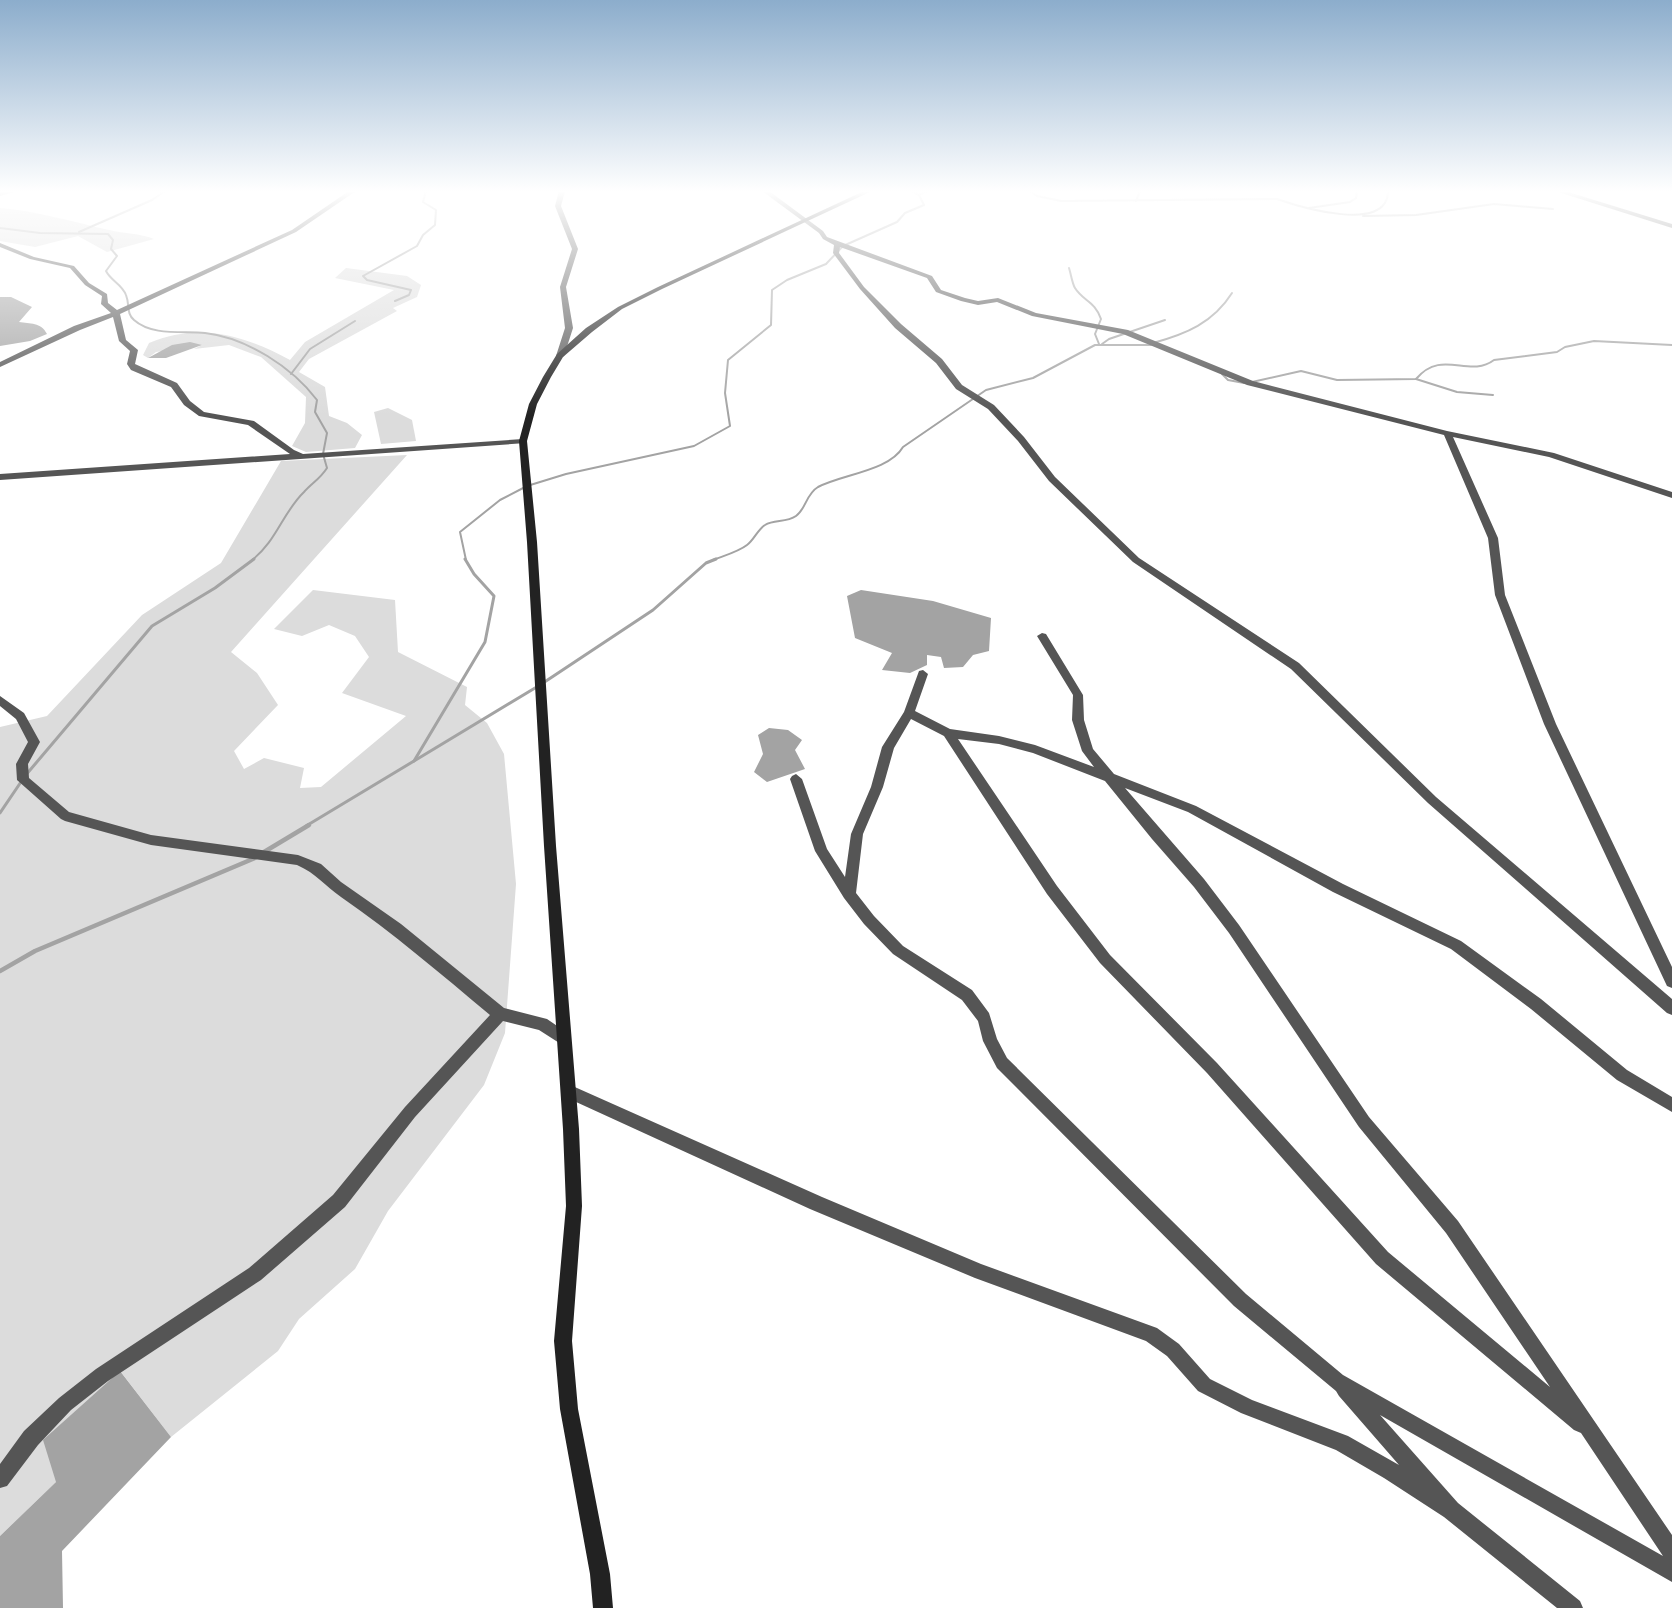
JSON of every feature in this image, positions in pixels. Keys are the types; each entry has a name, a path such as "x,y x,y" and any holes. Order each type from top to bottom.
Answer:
{"street":[{"path":"68,266 72,267 87,284 105,295 106,308 116,313 123,341 134,350 132,364 134,368 174,385 187,403 202,414 251,423 291,452 301,455"},
{"path":"0,365 77,328 116,313 218,266"},
{"path":"570,266 563,287 569,328 560,356 532,404 523,441 532,542 574,1206 563,1341 569,1409 600,1574 603,1608"},
{"path":"560,356 589,330 620,308 709,266"},
{"path":"846,266 862,288 898,326 939,361 959,387 992,407 1052,479 1136,560 1294,666 1432,800 1672,1008"},
{"path":"899,266 930,277 938,291 963,300 978,303 998,300 1034,315 1125,332 1250,383 1447,433 1551,456 1672,495"},
{"path":"1447,433 1493,538 1500,596 1550,724 1672,982"},
{"path":"0,477 523,441"},
{"path":"1042,636 1078,695 1078,720 1088,751 1109,779 1199,883 1234,929 1365,1122 1452,1227 1672,1552"},
{"path":"849,894 857,834 877,787 888,747 909,713 923,674"},
{"path":"0,700 20,716 34,742 22,764 23,780 65,816 151,840 298,860 317,868 336,886 396,928 500,1014 542,1024 564,1039"},
{"path":"909,713 948,733 999,740 1035,749 1109,779 1192,808 1338,888 1456,945 1536,1004 1622,1075 1672,1105"},
{"path":"948,733 1052,890 1105,959 1212,1068 1382,1258 1593,1435"},
{"path":"796,779 821,851 869,920 898,950 968,995 984,1018 990,1041 1002,1063 1240,1300 1338,1381 1450,1510"},
{"path":"0,1479 31,1438 65,1404 102,1375 255,1274 339,1201 410,1112 500,1014"},
{"path":"568,1091 838,1213 981,1272 1151,1334 1173,1350 1204,1385 1247,1407 1341,1443 1390,1471 1450,1510 1573,1608"},
{"path":"1338,1381 1672,1572"}],"shaded area":[{"path":"346,268 407,276 421,285 417,297 393,308 397,311 309,359 299,372 325,387 329,416 347,423 362,435 355,448 306,452 292,446 305,423 306,397 261,357 229,345 194,349 202,345 156,352 148,358 143,355 149,343 186,333 203,333 238,338 290,360 305,342 394,290 335,278"},
{"path":"0,297 11,297 32,307 19,322 38,325 47,334 30,341 0,346"},
{"path":"190,342 202,345 166,358 148,358 172,345"},
{"path":"388,408 412,420 416,441 381,444 374,412"},
{"path":"407,455 231,652 257,673 278,705 234,751 244,769 264,758 304,768 300,788 321,787 406,716 342,693 369,657 355,636 329,625 302,636 274,629 313,590 395,600 398,652 467,687 465,705 487,723 504,754 516,884 505,1033 484,1085 388,1211 355,1269 299,1319 278,1351 171,1437 121,1372 56,1482 0,1536 0,727 47,716 142,615 221,563 281,461"},
{"path":"861,590 933,601 991,618 989,651 973,655 963,667 944,668 941,657 927,655 927,665 910,673 882,670 892,653 855,638 847,596"},
{"path":"769,728 788,730 802,740 795,750 805,769 767,782 754,772 763,754 758,735"},
{"path":"120,1371 171,1437 62,1551 63,1608 0,1608 0,1536 56,1482 43,1440"}],"waterway":[{"path":"110,266 106,271 124,291 130,315 141,325 158,331 205,333 237,341 267,356 292,373"},
{"path":"381,266 363,276 367,280 411,290 409,295 395,301"},
{"path":"466,560 460,532 500,500 527,486 566,474 694,446 730,426 725,393 728,360 771,325 772,290 787,280 821,266"},
{"path":"1069,268 1075,288 1096,308 1101,319 1095,334 1099,344"},
{"path":"1153,343 1177,336 1198,326 1216,312 1232,293"},
{"path":"1102,344 1109,339 1165,320"},
{"path":"292,373 310,349 355,321"},
{"path":"1416,379 1426,370 1436,366 1446,364 1475,367 1494,360 1557,352 1565,347 1594,341 1672,345"},
{"path":"713,560 735,552 749,543 765,525 796,516 818,487 887,462 903,447 986,390 1033,378 1095,345 1151,345"},
{"path":"1252,382 1301,371 1337,380 1416,379"},
{"path":"252,560 267,545 297,500 327,468 323,454 327,433 315,412 317,400 292,373"},
{"path":"1222,374 1228,380 1244,383"},
{"path":"1416,379 1457,392 1493,395"},
{"path":"0,813 25,776 152,626 215,588 254,559"},
{"path":"414,761 485,642 494,596 474,574 465,559"},
{"path":"414,761 540,685 653,610 706,563 716,559"},
{"path":"306,826 414,761"},
{"path":"264,852 309,825"},
{"path":"0,971 35,951 255,858"}]}
